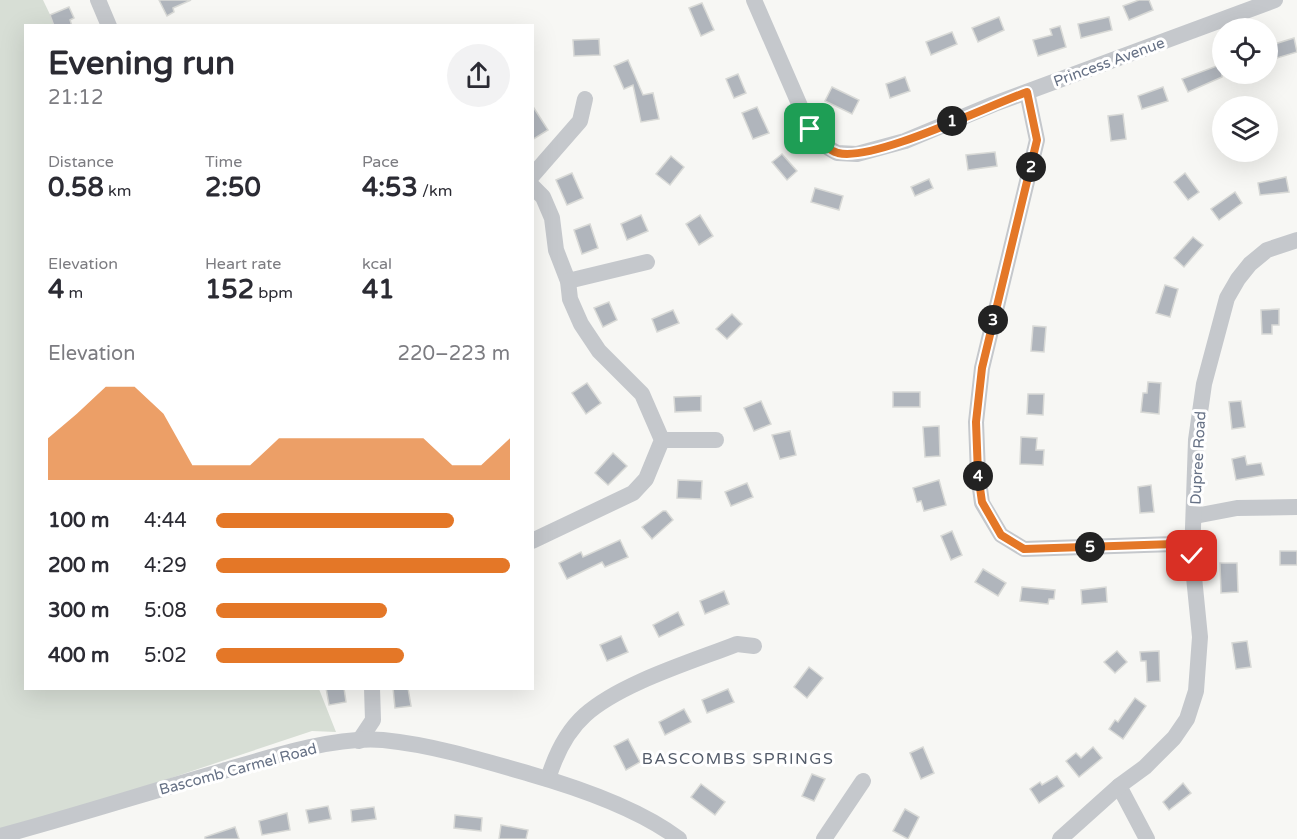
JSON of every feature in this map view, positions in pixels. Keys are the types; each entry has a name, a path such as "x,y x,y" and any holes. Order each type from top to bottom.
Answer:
{"street":[{"path":"98,0 108,24"},
{"name":"Princess Avenue","path":"754,0 810,129 822,144 837,153 857,154 905,141 1027,92 1275,0"},
{"path":"1027,92 1037,140 982,368 976,422 978,474 982,502 1001,535 1024,549 1174,544 1193,540"},
{"path":"534,174 580,121 585,99"},
{"path":"534,188 543,196 552,218 556,250 568,280 570,299 581,324 599,351 642,394 662,440 646,478 633,493 534,540"},
{"name":"Dupree Road","path":"1060,839 1119,786 1145,767 1174,738 1187,719 1193,700 1200,637 1192,556 1196,440 1204,384 1227,298 1238,279 1250,264 1267,250 1297,240"},
{"path":"568,280 647,262"},
{"path":"662,440 716,440"},
{"path":"1195,516 1237,508 1297,507"},
{"path":"548,779 554,759 567,736 584,716 601,704 635,685 737,644 754,646"},
{"path":"359,741 373,720 372,690"},
{"name":"Bascomb Carmel Road","path":"0,836 270,757 359,741 382,740 411,744 548,779 594,795 679,839"},
{"path":"824,839 863,781"},
{"path":"1119,786 1147,839"}],"shaded area":[{"path":"0,0 43,0 55,24 24,24 24,690 319,690 336,732 312,731 0,835"}],"building":[{"path":"159,0 191,0 173,8 174,12 167,16"},
{"path":"1139,0 1149,0 1153,10 1129,20 1123,6"},
{"path":"702,3 714,30 701,36 689,8"},
{"path":"69,7 74,18 70,20 71,24 53,24 50,15"},
{"path":"999,17 1004,30 978,42 972,28"},
{"path":"1109,17 1112,30 1081,38 1078,24"},
{"path":"1060,26 1066,47 1038,56 1033,40 1052,35 1050,29"},
{"path":"952,32 957,44 931,55 926,42"},
{"path":"1294,38 1297,52 1278,58 1278,43"},
{"path":"599,39 600,55 574,56 573,40"},
{"path":"628,60 643,95 653,93 659,119 641,122 633,85 624,89 614,66"},
{"path":"1212,68 1212,81 1188,92 1182,79"},
{"path":"738,74 746,93 734,98 726,79"},
{"path":"905,77 910,91 890,98 886,84"},
{"path":"832,87 859,100 852,114 825,101"},
{"path":"1163,87 1168,101 1142,109 1138,96"},
{"path":"757,107 769,133 753,139 742,113"},
{"path":"534,108 548,130 534,139"},
{"path":"1123,114 1126,139 1111,141 1108,116"},
{"path":"995,152 997,166 968,170 966,155"},
{"path":"782,154 797,171 787,180 772,162"},
{"path":"671,156 684,167 670,185 656,174"},
{"path":"572,173 583,198 567,205 556,180"},
{"path":"1185,173 1199,192 1188,200 1174,182"},
{"path":"1286,177 1289,192 1260,195 1258,183"},
{"path":"929,179 933,188 915,196 911,187"},
{"path":"815,188 843,196 839,210 811,202"},
{"path":"1235,192 1242,203 1219,220 1211,209"},
{"path":"641,215 648,231 627,240 621,224"},
{"path":"700,215 713,236 699,245 686,224"},
{"path":"590,224 598,248 582,254 574,230"},
{"path":"1193,237 1203,245 1184,267 1174,258"},
{"path":"1165,285 1178,289 1170,317 1156,313"},
{"path":"609,302 617,320 603,327 594,308"},
{"path":"1279,309 1279,325 1272,325 1272,334 1262,334 1261,310"},
{"path":"673,310 679,323 657,332 652,319"},
{"path":"732,314 742,324 727,339 716,329"},
{"path":"1033,326 1046,327 1044,352 1031,351"},
{"path":"1148,382 1161,383 1159,414 1141,412 1143,393 1147,393"},
{"path":"587,383 601,403 586,414 572,393"},
{"path":"893,392 920,392 920,407 893,407"},
{"path":"1028,394 1044,394 1043,415 1027,414"},
{"path":"701,396 701,411 675,412 674,397"},
{"path":"761,401 771,424 754,431 744,408"},
{"path":"1241,401 1245,427 1232,429 1229,402"},
{"path":"939,426 940,456 925,457 923,427"},
{"path":"790,431 796,455 780,459 772,435"},
{"path":"1021,437 1037,438 1036,450 1044,450 1043,465 1020,464"},
{"path":"613,453 627,466 608,485 595,473"},
{"path":"1245,456 1247,465 1261,463 1264,475 1236,480 1232,459"},
{"path":"678,480 702,481 701,499 677,498"},
{"path":"939,480 946,505 924,511 921,501 917,502 913,488"},
{"path":"747,483 753,497 731,506 725,492"},
{"path":"1151,485 1154,512 1140,513 1138,487"},
{"path":"666,511 673,520 652,539 642,527"},
{"path":"952,531 962,555 951,560 941,536"},
{"path":"620,540 628,557 605,567 602,562 567,579 559,563 581,552 583,557"},
{"path":"1280,551 1297,551 1297,565 1280,565"},
{"path":"1220,563 1237,563 1238,592 1221,593"},
{"path":"983,569 1006,583 998,596 975,582"},
{"path":"1022,587 1055,590 1054,599 1049,599 1048,604 1020,601"},
{"path":"1106,587 1107,602 1082,604 1081,590"},
{"path":"724,591 729,604 705,614 700,601"},
{"path":"678,612 684,625 659,637 653,625"},
{"path":"621,636 628,652 607,661 600,645"},
{"path":"1247,641 1251,667 1236,669 1232,643"},
{"path":"1117,651 1127,662 1115,673 1104,662"},
{"path":"1159,651 1160,681 1147,682 1146,661 1141,661 1140,652"},
{"path":"809,667 823,678 807,698 794,687"},
{"path":"728,689 734,702 707,713 702,700"},
{"path":"326,690 344,690 346,702 329,705"},
{"path":"393,690 408,690 411,706 395,708"},
{"path":"1135,698 1146,706 1123,739 1109,729 1115,720 1118,722"},
{"path":"684,709 691,722 665,735 659,722"},
{"path":"628,739 640,762 626,770 614,746"},
{"path":"923,747 934,773 921,779 910,753"},
{"path":"1093,747 1102,758 1079,777 1066,761 1076,753 1081,758"},
{"path":"812,774 825,779 814,801 802,796"},
{"path":"1057,776 1064,786 1039,803 1030,789 1040,782 1042,785"},
{"path":"1183,783 1191,793 1169,810 1163,802"},
{"path":"701,784 725,802 715,815 691,797"},
{"path":"328,806 331,819 309,823 306,810"},
{"path":"374,807 376,819 352,822 351,810"},
{"path":"905,809 919,817 908,839 893,831"},
{"path":"287,813 290,830 262,835 259,821"},
{"path":"455,815 482,818 481,831 454,828"},
{"path":"501,825 528,830 526,839 499,839"},
{"path":"235,827 239,839 205,839 205,837"}],"district":[{"name":"BASCOMBS SPRINGS","path":"738,758"}],"route":[{"path":"810,129 822,144 837,153 857,154 905,141 1027,92 1037,140 982,368 976,422 978,474 982,502 1001,535 1024,549 1174,544 1193,540 1192,556"}]}
